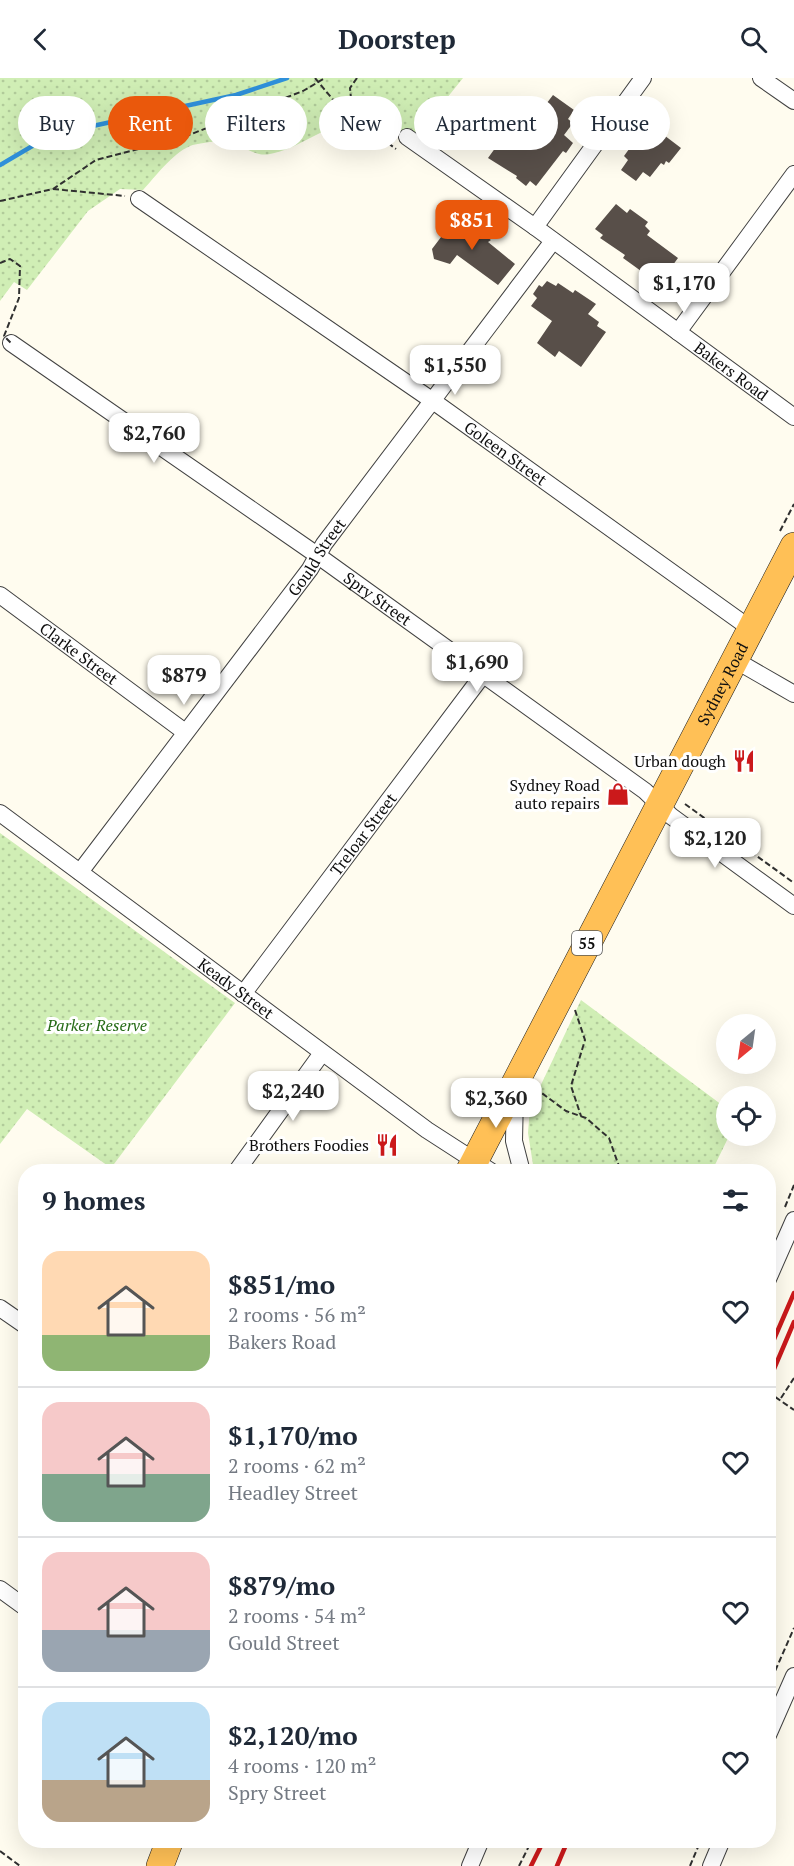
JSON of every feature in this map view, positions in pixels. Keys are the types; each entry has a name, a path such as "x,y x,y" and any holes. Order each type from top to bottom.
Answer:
{"highway":[{"name":"Sydney Road","path":"480,1164 525,1084 671,804 735,660 794,546"},
{"path":"160,1866 167,1848"}],"street":[{"path":"535,227 643,78"},
{"path":"761,78 794,101"},
{"name":"Bakers Road","path":"402,135 535,227 794,417"},
{"path":"678,332 794,174"},
{"name":"Goleen Street","path":"139,199 433,401 751,629"},
{"name":"Gould Street","path":"80,872 310,569 317,555 553,240"},
{"name":"Spry Street","path":"11,344 317,555 482,676 649,794 671,804 671,816 794,906"},
{"name":"Clarke Street","path":"0,595 186,732"},
{"path":"735,660 794,694"},
{"name":"Treloar Street","path":"243,994 482,676"},
{"name":"Keady Street","path":"0,813 473,1164"},
{"path":"242,1164 322,1053"},
{"path":"520,1164 514,1141 525,1084"},
{"path":"776,1261 794,1220"},
{"path":"0,1308 18,1320"},
{"path":"0,1589 18,1602"},
{"path":"776,1717 794,1676"},
{"path":"470,1866 478,1848"},
{"path":"711,1866 719,1848"}],"path":[{"path":"315,78 330,96"},
{"path":"53,189 96,160 181,138 303,92 325,78"},
{"path":"351,96 351,88 357,78"},
{"path":"0,201 53,189 139,199"},
{"path":"0,263 10,259 21,266 19,298 4,336 11,344"},
{"path":"671,804 794,883"},
{"path":"575,1010 585,1040 571,1086 581,1116"},
{"path":"525,1084 566,1111 581,1116 609,1138 618,1164"},
{"path":"780,1399 794,1378"},
{"path":"776,1397 794,1410"},
{"path":"776,1669 794,1628"},
{"path":"519,1866 528,1848"},
{"path":"690,1866 698,1848"},
{"path":"0,1851 20,1866"}],"green space":[{"path":"0,78 463,78 449,96 414,96 414,132 411,130 402,134 402,96 319,96 319,134 307,139 307,96 205,96 205,143 193,145 193,96 108,96 108,150 183,150 143,190 120,189 88,211 27,290 14,282 0,301"},
{"path":"248,150 284,150 264,155"},
{"name":"Parker Reserve","path":"0,833 235,1003 114,1164 105,1164 27,1109 0,1144"},
{"path":"581,1000 716,1101 716,1146 724,1146 715,1164 533,1164 528,1133 530,1108"}],"building":[{"path":"558,99 570,107 568,119 570,127 564,135 570,140 570,147 566,153 563,151 536,186 530,181 526,186 516,178 517,176 488,158 494,150 558,150"},
{"path":"670,140 681,148 669,163 666,161 664,165 661,163 650,177 643,172 636,181 621,170 628,160 624,156 628,150 670,150"},
{"path":"616,204 627,213 630,209 648,222 645,226 650,231 647,235 678,258 659,284 623,258 625,255 600,238 603,235 595,229"},
{"path":"457,216 491,240 488,242 515,264 498,285 457,255 450,264 434,259 432,249"},
{"path":"547,281 556,286 558,283 573,293 575,290 596,304 588,314 599,322 597,326 606,332 581,367 559,351 555,357 537,343 552,321 531,306 537,298 533,294 539,285 542,287"}],"waterway":[{"path":"0,165 51,135 236,95 287,78"}],"railway":[{"path":"776,1335 794,1293"},
{"path":"776,1364 794,1322"},
{"path":"531,1866 540,1848"},
{"path":"557,1866 565,1848"}],"place":[{"name":"Urban dough","path":"744,761"},
{"name":"Sydney Road auto repairs","path":"618,794"},
{"name":"Brothers Foodies","path":"387,1145"}]}
